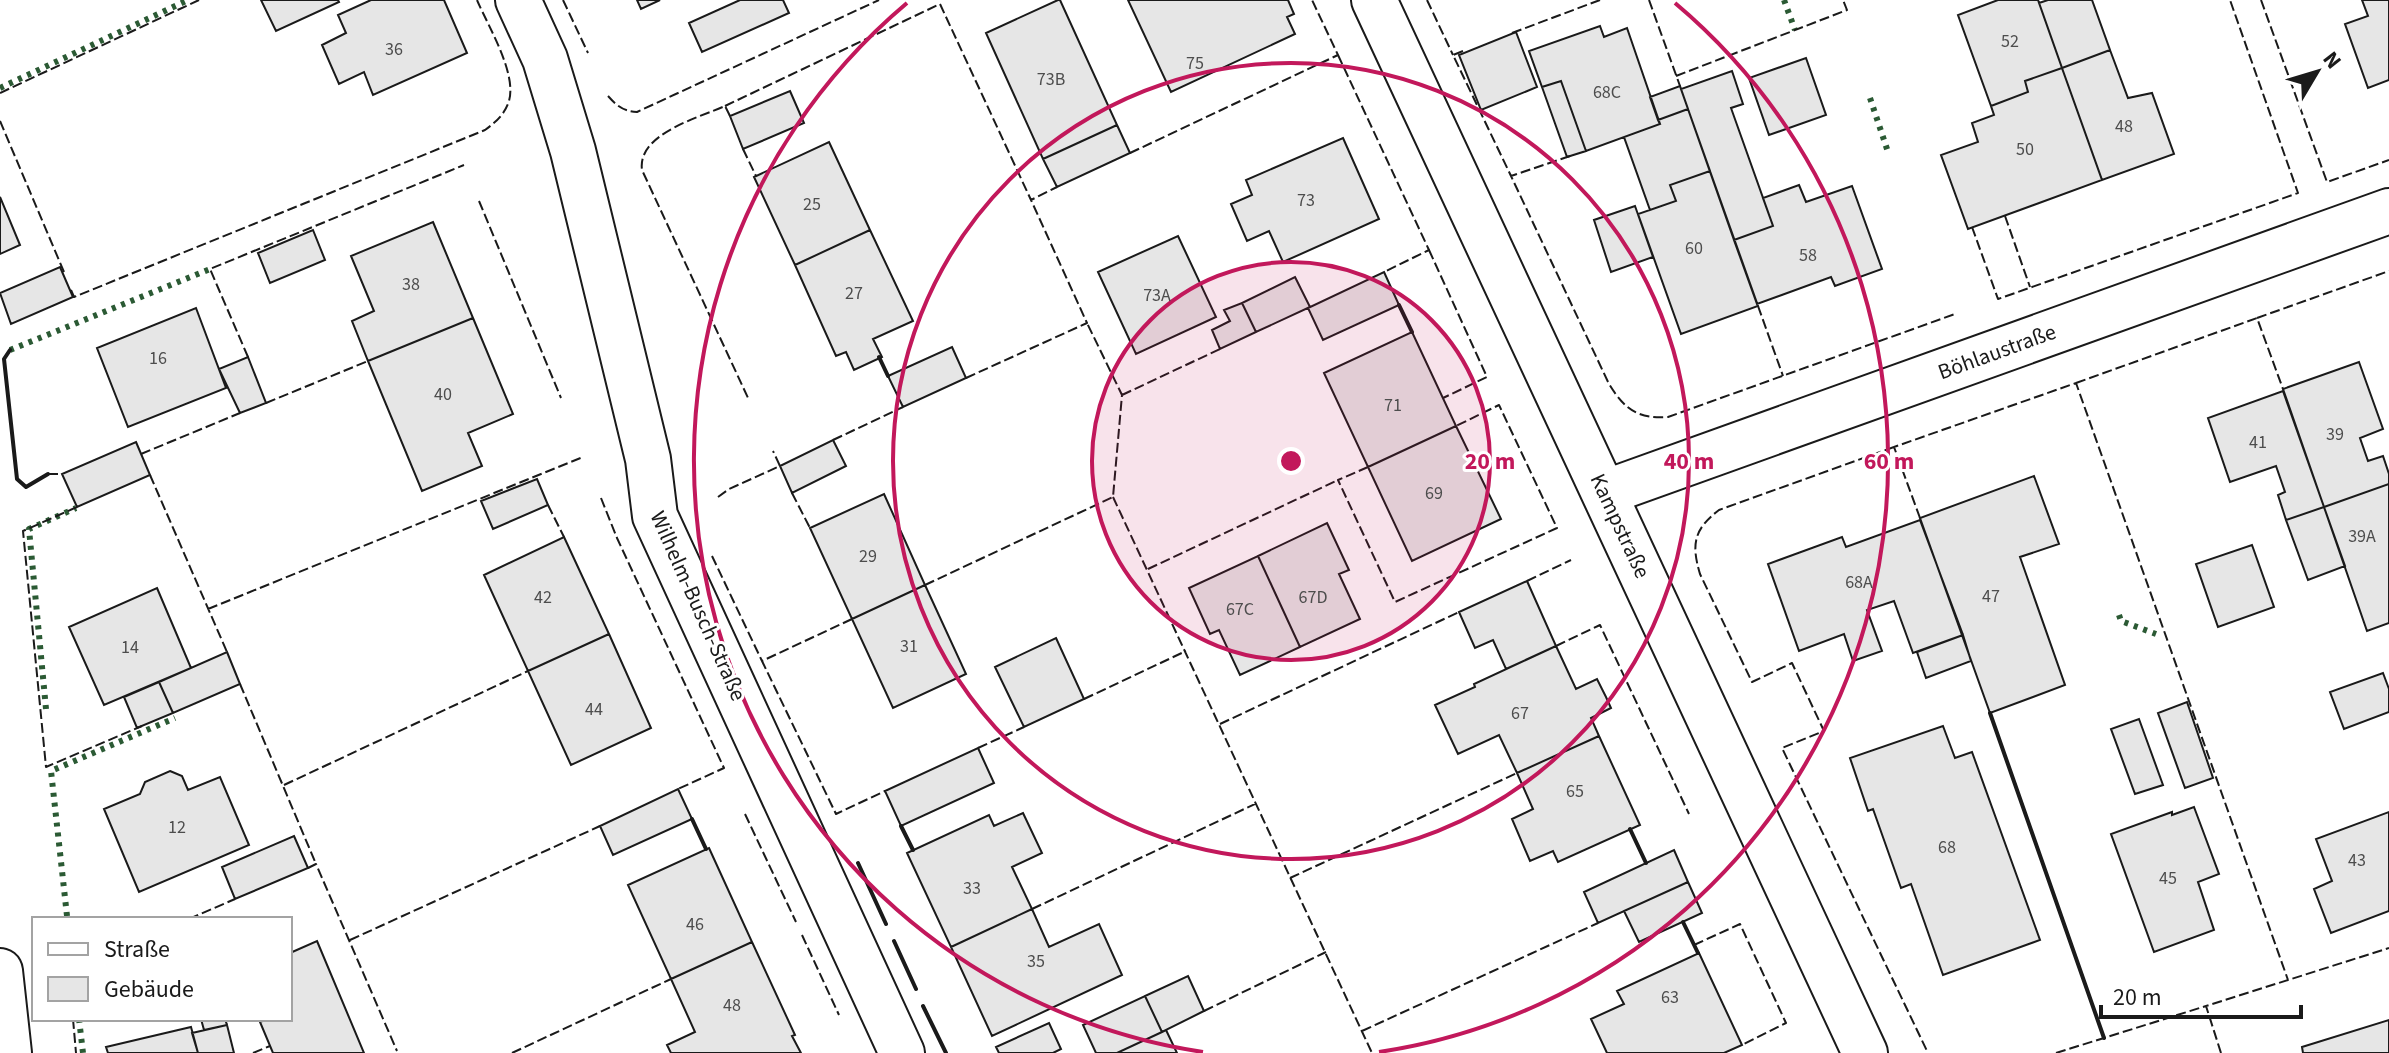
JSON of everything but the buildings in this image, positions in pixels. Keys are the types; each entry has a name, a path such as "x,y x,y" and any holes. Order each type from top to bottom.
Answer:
{"street":[{"name":"Wilhelm-Busch-Straße","path":"518,0 545,59 573,151 648,459 655,516 902,1053"},
{"name":"Kampstraße","path":"1374,0 1865,1053"},
{"name":"Böhlaustraße","path":"1604,493 2389,211"},
{"path":"0,971 9,1053"}],"hedge":[{"path":"0,88 188,0"},
{"path":"1784,0 1795,30"},
{"path":"1870,98 1888,152"},
{"path":"10,350 210,269"},
{"path":"46,709 29,529 76,508"},
{"path":"2119,615 2121,621 2156,634"},
{"path":"67,916 51,771 175,718"},
{"path":"79,1021 83,1053"}],"fence":[{"path":"0,93 199,0"},
{"path":"71,290 74,297 485,130 505,110 510,90 505,64 477,0"},
{"path":"563,0 588,53"},
{"path":"608,96 621,107 637,112 879,0"},
{"path":"1130,153 1338,55 1312,0"},
{"path":"1427,0 1453,55"},
{"path":"1512,33 1600,0"},
{"path":"1649,0 1680,86"},
{"path":"1676,76 1847,10 1843,0"},
{"path":"1972,227 1998,299 2298,193 2230,0"},
{"path":"2261,0 2327,182 2389,160"},
{"path":"725,106 940,4 1031,200 1057,187"},
{"path":"1463,51 1453,55 1511,176"},
{"path":"1338,55 1429,250 1384,272"},
{"path":"730,116 725,106 672,129 649,146 643,157 642,170 749,400"},
{"path":"0,121 64,272"},
{"path":"743,149 756,176"},
{"path":"1570,156 1511,176 1609,384 1627,406 1640,414 1668,417 1955,314"},
{"path":"248,357 210,269 464,165"},
{"path":"966,378 1087,323 1031,200"},
{"path":"479,201 561,398"},
{"path":"2005,216 2030,287"},
{"path":"1429,250 1487,377 1443,398"},
{"path":"2257,318 2389,271"},
{"path":"1758,306 1783,376"},
{"path":"2076,383 2257,318 2283,389"},
{"path":"925,585 1113,497 1122,395 1087,323"},
{"path":"1122,395 1220,349"},
{"path":"266,403 368,361"},
{"path":"1920,518 1894,447 2076,383 2288,980"},
{"path":"1368,467 1338,480 1395,602 1557,528 1499,405 1456,426"},
{"path":"833,440 903,407"},
{"path":"141,454 240,413"},
{"path":"1894,447 1719,510 1704,524 1695,546 1700,574 1752,682 1792,663 1824,731 1782,748 1928,1053"},
{"path":"718,497 780,466 773,451"},
{"path":"208,609 583,457"},
{"path":"48,474 62,474"},
{"path":"150,475 227,652"},
{"path":"1148,569 1338,480"},
{"path":"792,493 810,528"},
{"path":"1113,497 1372,1053"},
{"path":"601,498 724,768 678,789"},
{"path":"548,505 564,537"},
{"path":"77,507 23,531 46,767 142,726"},
{"path":"712,556 762,661"},
{"path":"1527,581 1571,560"},
{"path":"1220,724 1459,612"},
{"path":"852,619 762,661 836,814 885,791"},
{"path":"1556,646 1600,625 1689,814"},
{"path":"1084,699 1186,651"},
{"path":"284,785 528,671"},
{"path":"240,684 316,864"},
{"path":"978,748 1024,727"},
{"path":"1290,878 1517,773"},
{"path":"1032,909 1257,803"},
{"path":"745,814 796,922"},
{"path":"350,940 600,826"},
{"path":"308,868 316,864 397,1051"},
{"path":"194,917 235,899"},
{"path":"1362,1031 1598,923"},
{"path":"1694,945 1740,924 1786,1023 1742,1045"},
{"path":"802,935 839,1015"},
{"path":"2221,1053 2206,1006 2389,948"},
{"path":"1204,1011 1326,952"},
{"path":"512,1053 671,979"},
{"path":"2056,1053 2206,1006"},
{"path":"73,1021 76,1053"},
{"path":"253,1053 270,1046"}],"wall":[{"path":"1399,305 1412,332"},
{"path":"10,350 4,359 17,479 26,487 48,474"},
{"path":"879,357 888,376"},
{"path":"1990,713 2104,1038"},
{"path":"692,819 706,849"},
{"path":"901,826 913,850"},
{"path":"1630,829 1646,863"},
{"path":"858,863 886,924"},
{"path":"1683,922 1698,953"},
{"path":"894,941 916,989"},
{"path":"923,1006 946,1053"}]}
